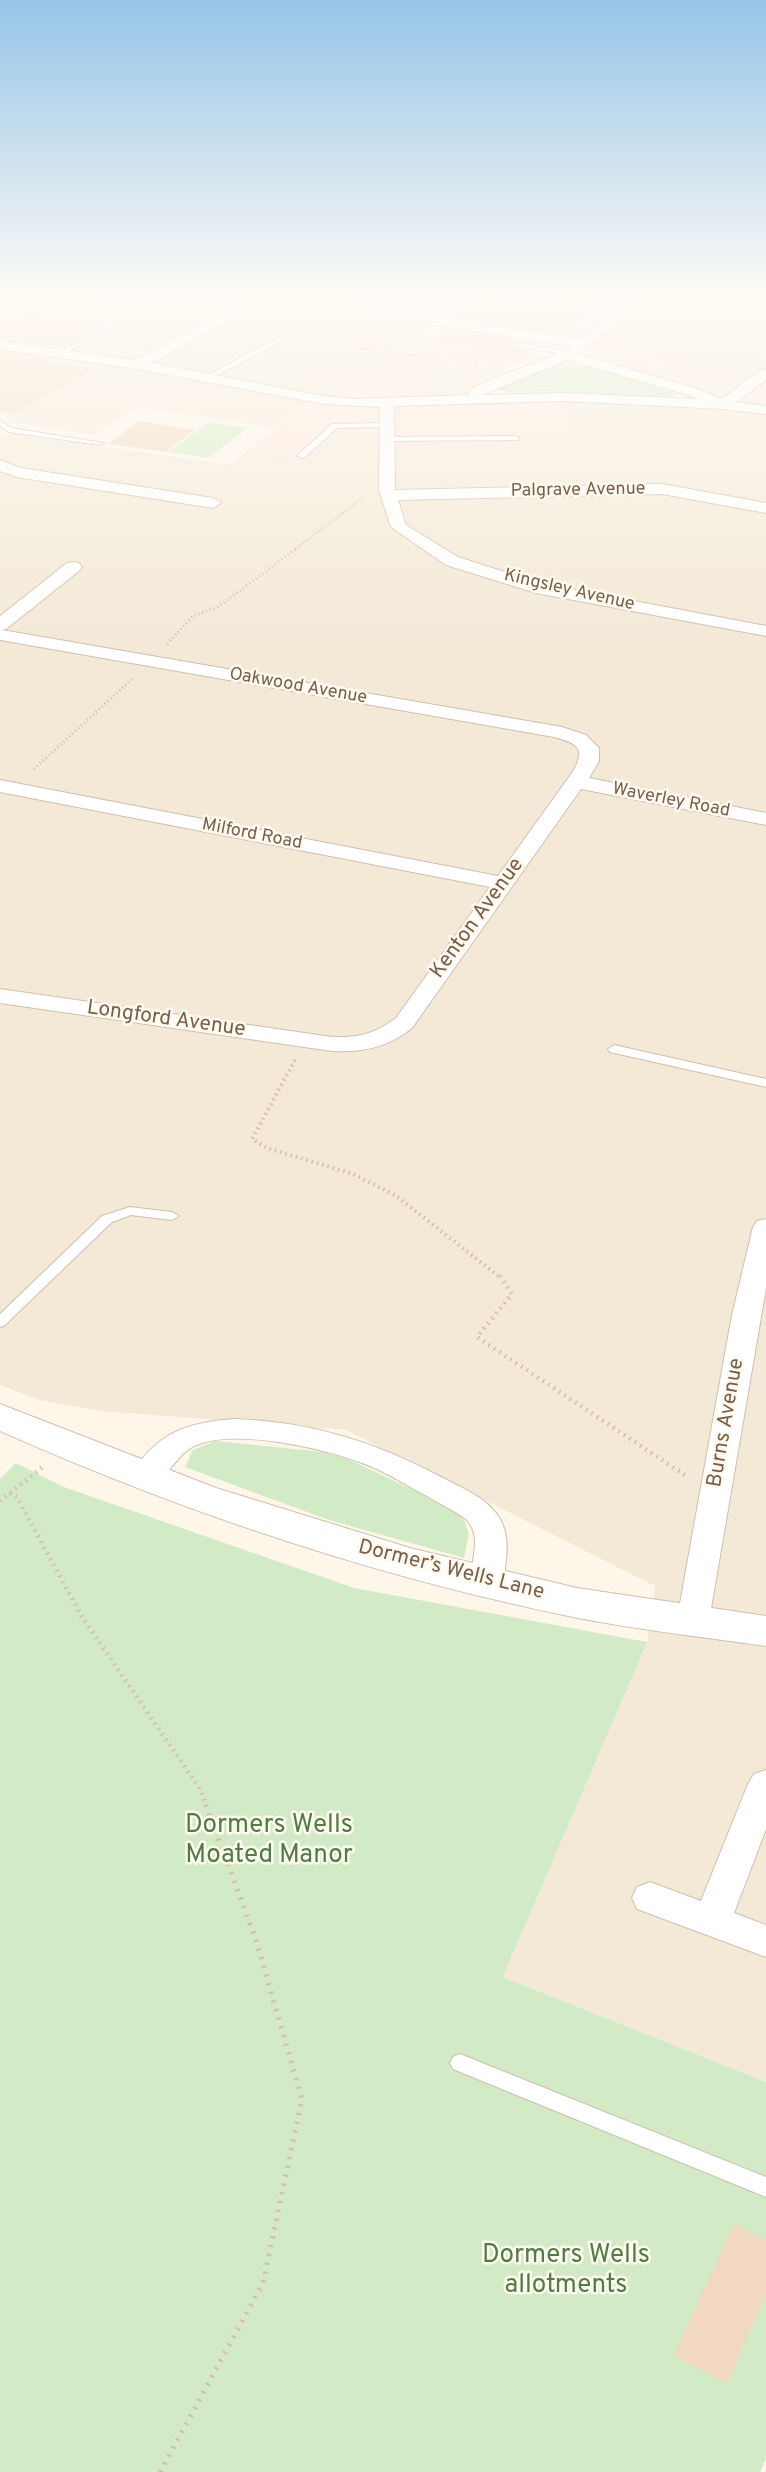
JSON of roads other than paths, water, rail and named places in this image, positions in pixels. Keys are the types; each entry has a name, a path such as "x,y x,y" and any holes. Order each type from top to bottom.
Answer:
{"street":[{"name":"Kingsley Avenue","path":"387,414 387,493 399,527 452,561 536,588 766,631"},
{"path":"0,465 17,472 213,503"},
{"name":"Palgrave Avenue","path":"387,493 662,489 766,508"},
{"path":"0,625 73,567"},
{"name":"Oakwood Avenue","path":"0,636 555,731 577,737 591,750"},
{"name":"Kenton Avenue","path":"332,1044 356,1045 376,1041 388,1036 404,1023 590,762 591,750"},
{"name":"Waverley Road","path":"576,782 766,819"},
{"name":"Milford Road","path":"6,788 503,883"},
{"name":"Longford Avenue","path":"0,996 332,1044"},
{"name":"Burns Avenue","path":"693,1620 746,1315 766,1227"},
{"name":"Dormer’s Wells Lane","path":"0,1417 46,1438 145,1477 249,1515 347,1545 552,1597 766,1630"},
{"path":"145,1477 181,1440 205,1432 220,1430 266,1432 298,1436 350,1448 402,1468 480,1514 491,1531 488,1581"},
{"path":"712,1921 766,1784"},
{"path":"650,1898 766,1941"}],"lane":[{"path":"0,422 9,430 100,443"},
{"path":"301,456 334,426 387,432 515,438"},
{"path":"614,1048 766,1083"},
{"path":"0,1322 107,1219 130,1211 172,1216"},
{"path":"460,2063 766,2187"}],"park label":[{"name":"Dormers Wells Moated Manor","path":"269,1842"},
{"name":"Dormers Wells allotments","path":"566,2272"}]}
